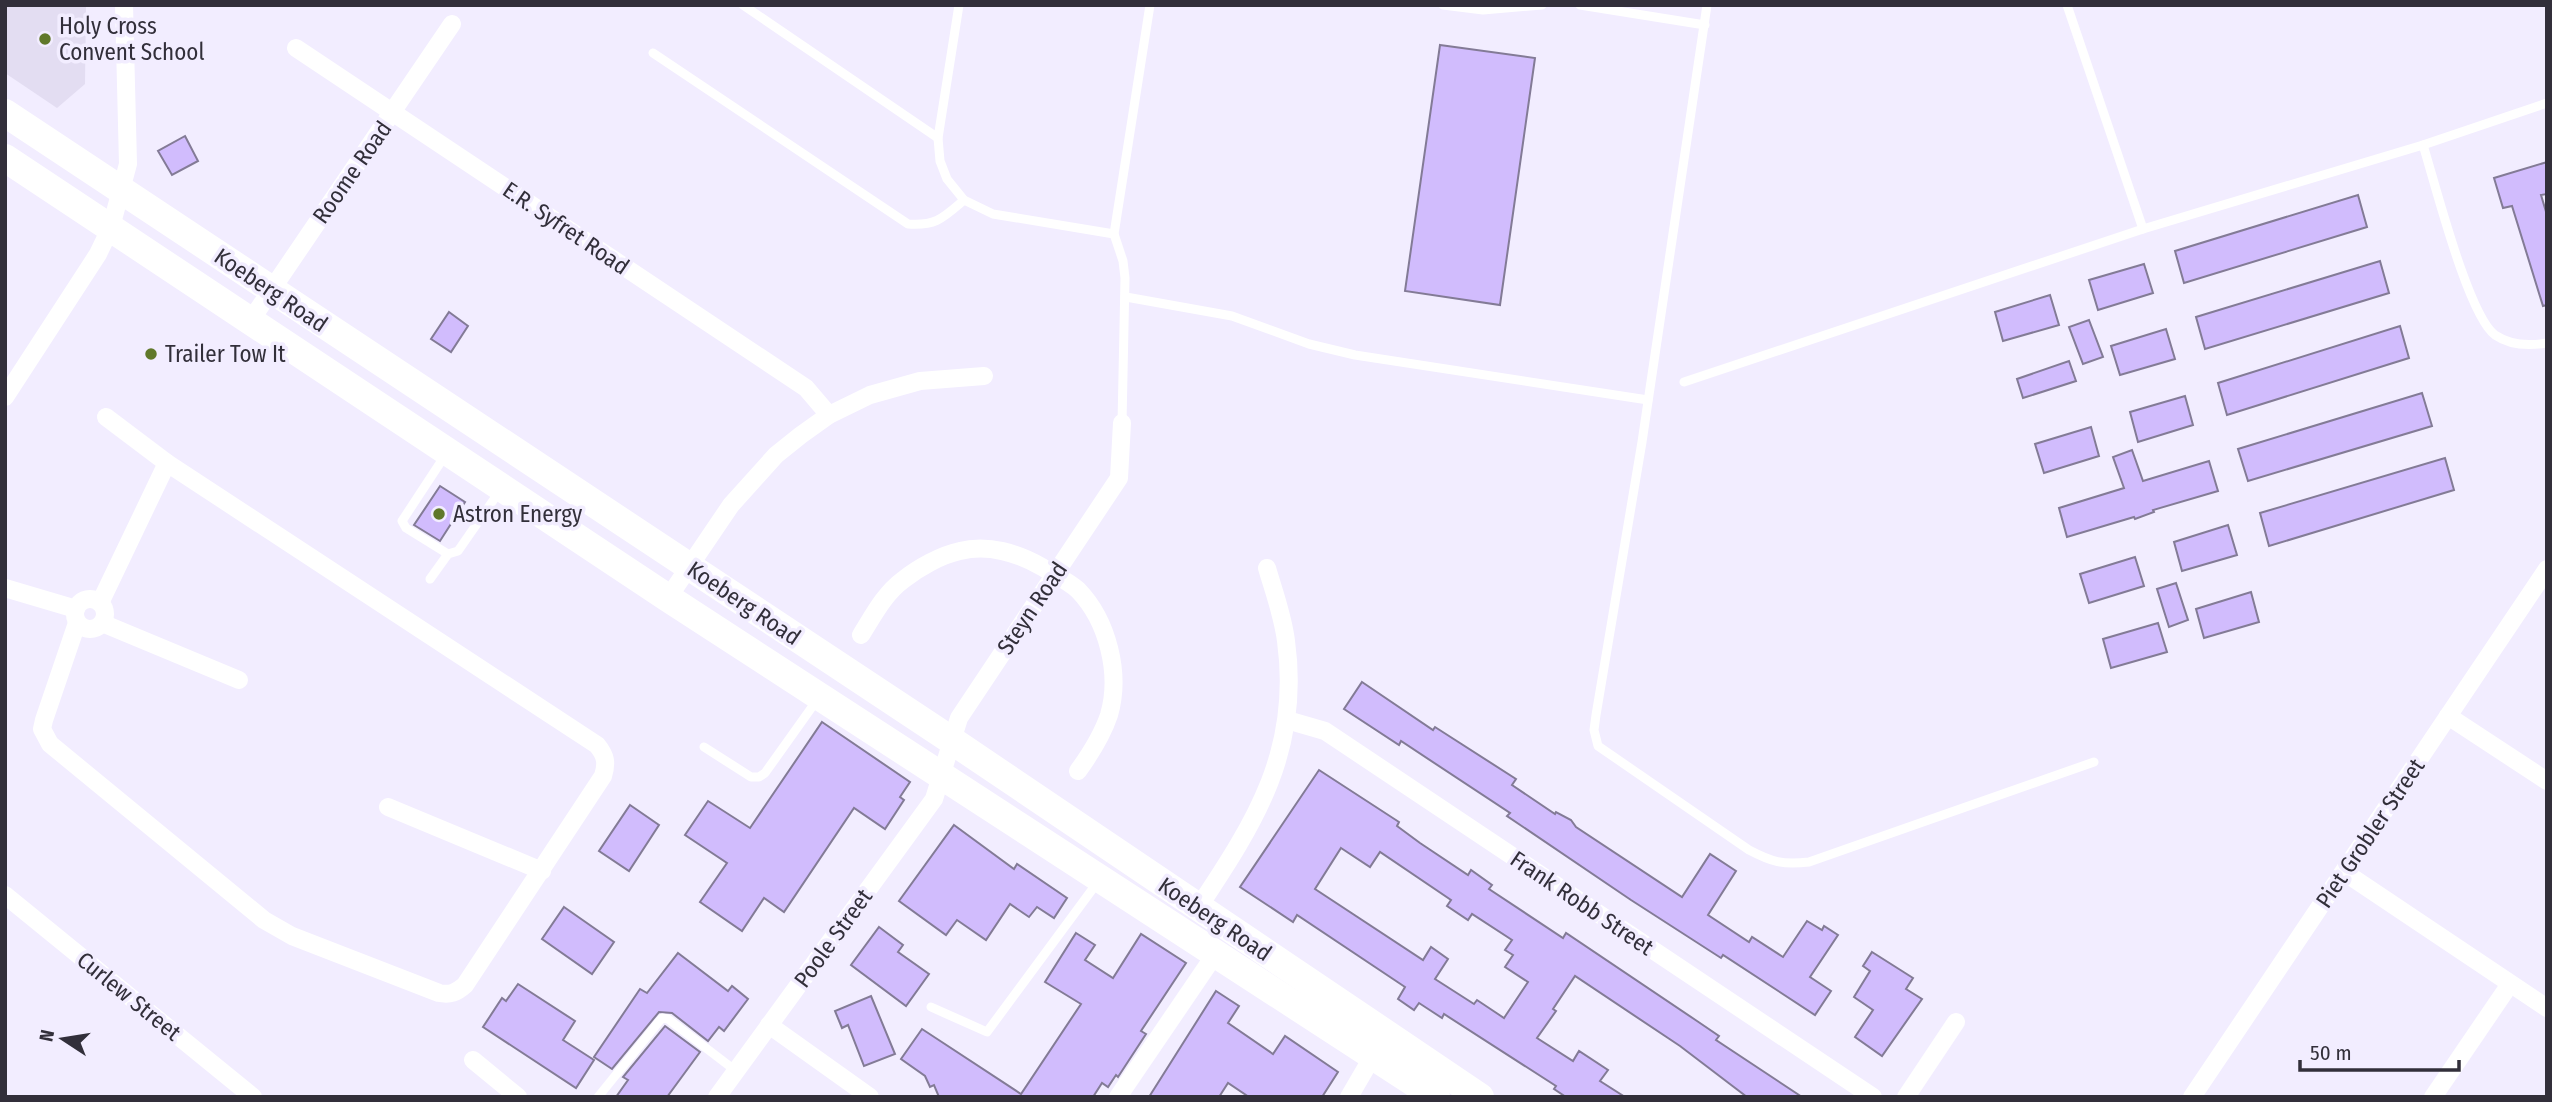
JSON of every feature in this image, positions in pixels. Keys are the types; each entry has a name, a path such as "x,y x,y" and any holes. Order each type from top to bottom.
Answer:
{"main road":[{"name":"Koeberg Road","path":"5,113 951,740 1198,908 1380,1045 1436,1097"},
{"name":"Koeberg Road","path":"5,158 668,598 1216,953 1380,1045 1480,1097"}],"street":[{"path":"5,397 98,254 111,227 122,191 128,164 124,5"},
{"name":"Roome Road","path":"251,320 452,24"},
{"name":"E.R. Syfret Road","path":"296,48 807,388 829,415"},
{"path":"668,598 731,505 776,455 829,415 870,394 920,381 984,376"},
{"path":"100,603 86,599 76,616 42,729 50,744 264,920 292,936 439,993 449,994 465,985 542,871 603,776 607,765 604,754 597,745 167,463 106,418"},
{"name":"Steyn Road","path":"941,774 961,714 1119,478 1122,423"},
{"path":"5,589 76,616 83,628 97,628 105,616 100,603 167,463"},
{"path":"861,635 880,604 902,580 960,551 992,550 1023,556 1055,574 1077,590 1097,617 1109,648 1114,680 1109,713 1098,744 1078,771"},
{"path":"1198,908 1242,842 1266,796 1281,751 1287,720 1286,641 1267,568"},
{"name":"Piet Grobler Street","path":"2192,1097 2547,569"},
{"path":"102,623 239,680"},
{"path":"2448,716 2547,781"},
{"name":"Frank Robb Street","path":"1287,720 1325,731 1873,1097"},
{"name":"Poole Street","path":"717,1097 934,799 941,774"},
{"path":"388,807 542,871"},
{"path":"2344,872 2547,1008"},
{"name":"Curlew Street","path":"5,895 253,1097"},
{"path":"1118,1097 1216,953"},
{"path":"2433,1097 2510,984"},
{"path":"1906,1097 1956,1022"},
{"path":"769,1025 870,1097"},
{"path":"1349,1097 1380,1045"},
{"path":"473,1060 518,1097"}],"lane":[{"path":"743,5 938,138"},
{"path":"959,5 938,138 940,161 947,178 964,200 993,214 1114,233"},
{"path":"1122,423 1126,297 1123,261 1114,233 1150,5"},
{"path":"1443,5 1483,10 1542,5"},
{"path":"1580,5 1705,26"},
{"path":"1707,5 1594,738 1603,752 1749,850 1769,860 1786,864 1809,862 2094,762"},
{"path":"2067,5 2143,229"},
{"path":"653,53 908,224 928,225 944,217 964,200"},
{"path":"1684,382 2143,229 2423,145 2547,103"},
{"path":"2423,145 2472,299 2493,334 2511,344 2527,346 2547,343"},
{"path":"1126,297 1232,316 1309,344 1355,355 1648,400"},
{"path":"448,451 402,521 406,527 448,554"},
{"path":"430,579 448,554 458,551 502,487"},
{"path":"704,747 751,777 760,777 820,696"},
{"path":"931,1007 987,1032 1100,878"},
{"path":"598,1097 662,1018 668,1019 736,1071"}],"shaded area":[{"name":"Holy Cross Convent School","path":"5,5 86,5 85,84 57,108 5,73"}],"building":[{"path":"1440,45 1535,58 1500,305 1405,291"},
{"path":"185,136 198,161 172,175 158,151"},
{"path":"2547,162 2547,194 2541,195 2547,215 2547,305 2543,306 2512,206 2503,208 2494,178"},
{"path":"2358,195 2367,227 2184,283 2175,251"},
{"path":"2380,261 2389,293 2205,349 2196,317"},
{"path":"2144,264 2153,293 2098,310 2089,280"},
{"path":"2050,295 2059,325 2003,341 1995,312"},
{"path":"449,312 468,326 451,352 431,339"},
{"path":"2089,320 2103,357 2083,364 2069,327"},
{"path":"2400,326 2409,358 2227,415 2218,383"},
{"path":"2166,329 2175,359 2120,375 2111,346"},
{"path":"2069,361 2076,381 2023,398 2017,379"},
{"path":"2422,393 2432,426 2248,481 2238,449"},
{"path":"2185,396 2193,425 2138,442 2130,412"},
{"path":"2091,427 2099,456 2044,473 2035,444"},
{"path":"2132,450 2143,481 2209,461 2218,491 2153,510 2154,512 2135,519 2134,517 2067,537 2059,508 2124,488 2113,457"},
{"path":"2445,458 2454,490 2269,546 2260,513"},
{"path":"440,486 465,502 440,541 414,525"},
{"path":"2228,525 2237,555 2182,571 2174,542"},
{"path":"2135,557 2144,586 2089,603 2080,574"},
{"path":"2176,583 2188,620 2169,627 2157,589"},
{"path":"2251,592 2259,622 2204,638 2196,609"},
{"path":"2158,623 2167,652 2111,668 2103,639"},
{"path":"1362,682 1433,730 1435,727 1516,779 1512,785 1555,814 1556,812 1571,820 1576,827 1682,897 1710,854 1736,871 1708,915 1749,942 1752,937 1783,957 1807,921 1822,930 1824,926 1838,935 1810,977 1831,991 1815,1015 1723,955 1721,958 1631,900 1507,816 1510,813 1401,741 1399,745 1344,709"},
{"path":"822,722 910,782 900,797 904,800 885,829 854,808 784,912 764,898 742,931 700,902 727,863 685,835 708,801 750,828"},
{"path":"1319,770 1399,822 1397,826 1468,875 1471,870 1492,885 1489,889 1563,938 1566,933 1697,1021 1719,1036 1716,1040 1802,1097 1747,1097 1680,1046 1575,976 1537,1038 1573,1061 1579,1051 1608,1070 1600,1081 1625,1097 1566,1097 1554,1089 1556,1086 1444,1014 1442,1018 1419,1003 1414,1010 1398,999 1405,987 1297,915 1293,922 1240,887","holes":["1341,848 1370,867 1380,852 1451,900 1447,906 1468,920 1472,914 1512,940 1505,950 1513,955 1505,967 1528,982 1504,1018 1477,1000 1474,1004 1435,979 1448,959 1431,947 1423,960 1315,889"]},
{"path":"630,805 659,825 629,871 599,851"},
{"path":"954,825 1014,869 1017,864 1067,898 1054,918 1037,907 1029,917 1010,904 986,940 957,920 946,935 899,901"},
{"path":"564,907 614,942 592,974 542,939"},
{"path":"879,927 903,945 898,952 929,974 906,1006 851,965"},
{"path":"1076,933 1095,945 1085,960 1113,978 1141,934 1186,963 1141,1031 1146,1034 1118,1077 1116,1075 1108,1087 1102,1083 1093,1097 939,1097 934,1085 930,1087 925,1076 901,1059 922,1029 1021,1094 1081,1004 1045,982"},
{"path":"1872,952 1913,978 1906,989 1922,999 1882,1056 1855,1037 1873,1010 1854,997 1870,971 1863,966"},
{"path":"678,953 728,991 732,986 748,999 724,1031 719,1027 708,1041 672,1013 659,1012 612,1069 594,1057 640,989 647,993"},
{"path":"518,984 575,1021 563,1040 594,1060 576,1088 483,1027 502,998 506,1001"},
{"path":"1216,991 1239,1006 1228,1023 1273,1054 1285,1036 1338,1072 1322,1097 1249,1097 1228,1083 1219,1097 1149,1097"},
{"path":"871,996 895,1054 864,1066 848,1025 842,1028 835,1011"},
{"path":"665,1026 700,1052 667,1097 616,1097 628,1080 623,1077"}],"place":[{"name":"Holy Cross Convent School","path":"45,39"},
{"name":"Trailer Tow It","path":"151,354"},
{"name":"Astron Energy","path":"439,514"}]}
